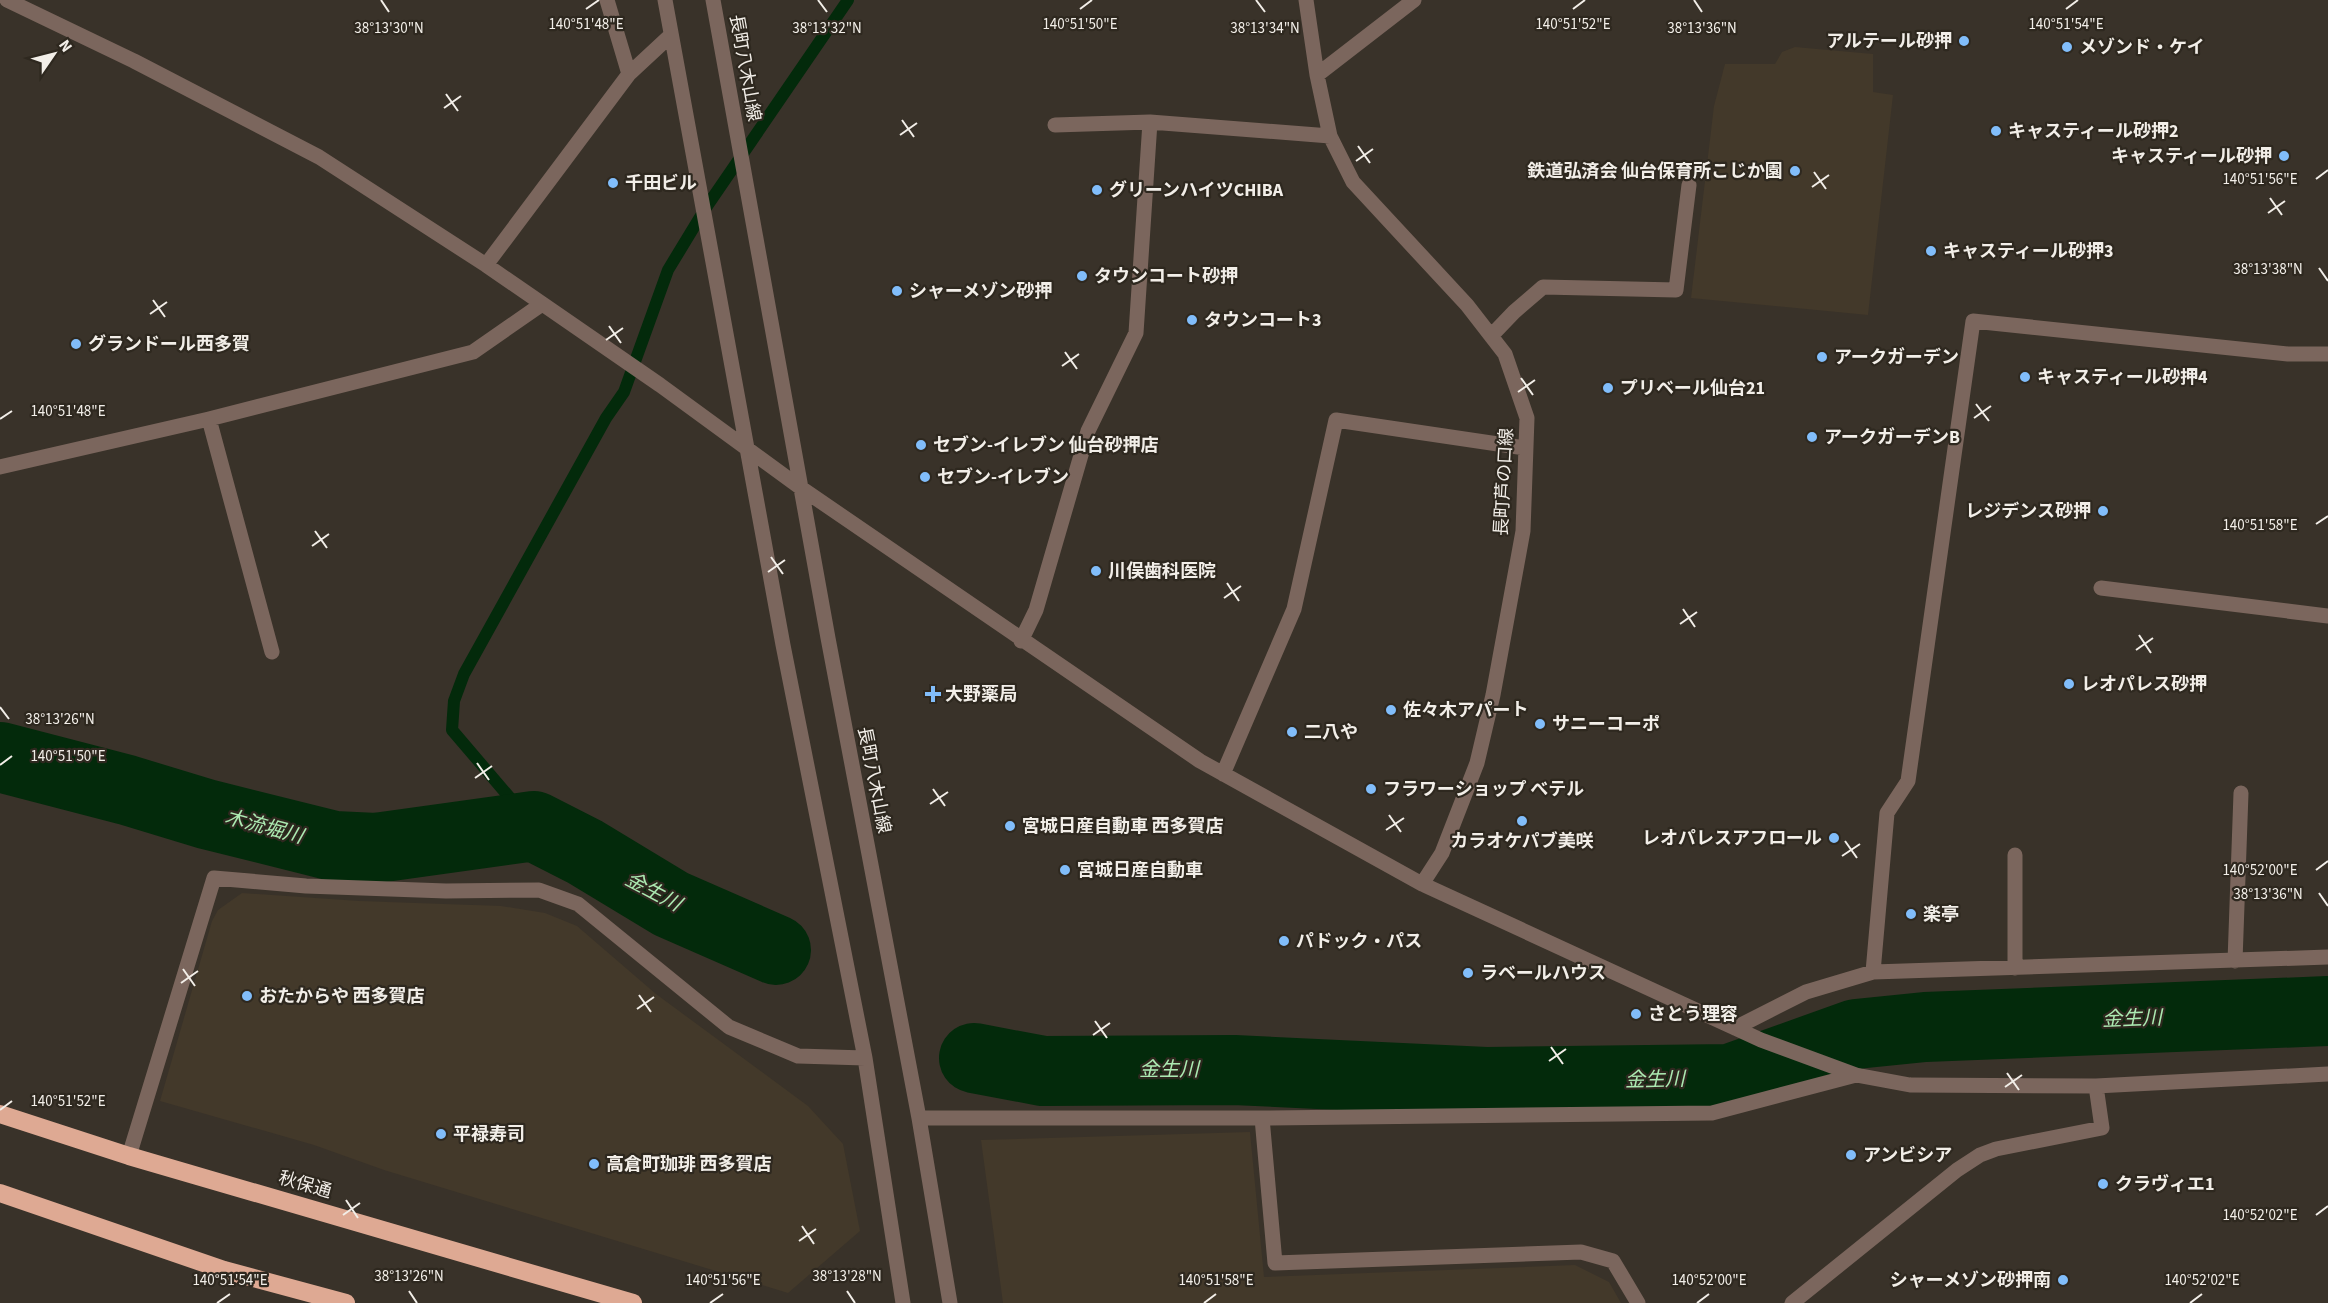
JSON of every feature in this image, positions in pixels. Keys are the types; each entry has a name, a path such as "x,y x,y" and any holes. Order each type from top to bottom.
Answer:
{"highway":[{"name":"秋保通","path":"0,1114 129,1156 633,1303"},
{"path":"0,1192 224,1270 346,1303"}],"street":[{"path":"7,0 134,61 319,157 486,265 660,385 801,488 1200,761 1422,884 1761,1040 1856,1075 1910,1085 2096,1086 2328,1074"},
{"path":"607,0 629,74"},
{"path":"665,0 783,645 865,1058 903,1303"},
{"name":"長町八木山線","path":"713,0 801,488 919,1118 950,1303"},
{"name":"長町芦の口線","path":"1306,0 1317,75 1330,136 1353,182 1467,305 1491,336 1504,354 1527,418 1522,531 1485,729 1477,763 1442,853 1422,884"},
{"path":"1317,75 1414,0"},
{"path":"486,265 629,74 671,35"},
{"path":"1021,640 1035,610 1088,431 1136,333 1150,122"},
{"path":"1055,125 1150,122 1330,136"},
{"path":"1491,336 1543,287 1676,290 1689,185"},
{"path":"0,466 209,419 473,352 542,304"},
{"path":"1873,972 1887,813 1908,781 1973,321 2288,354 2328,354"},
{"path":"209,419 272,652"},
{"path":"1223,774 1294,609 1336,420 1525,448"},
{"path":"2101,588 2328,616"},
{"path":"2235,960 2241,794"},
{"path":"2015,855 2015,968"},
{"path":"129,1156 214,878 306,886 446,891 539,890 578,904 729,1028 798,1056 865,1058"},
{"path":"1735,1028 1806,992 1873,972 2328,957"},
{"path":"919,1118 1262,1118 1712,1113 1856,1075"},
{"path":"1792,1303 1957,1170 1980,1155 1996,1149 2102,1128 2096,1086"},
{"path":"1262,1118 1275,1263 1581,1252 1612,1261 1638,1303"}],"shaded area":[{"name":"鉄道弘済会 仙台保育所こじか園","path":"1795,47 1873,54 1873,92 1893,95 1868,315 1691,298 1714,106 1725,64 1775,64 1782,52"},
{"path":"242,893 359,901 501,906 545,913 577,926 656,994 808,1106 843,1144 860,1231 788,1293 384,1170 314,1145 160,1101 212,921 218,910"},
{"path":"1250,1132 1264,1277 1575,1265 1609,1282 1621,1303 1003,1303 981,1140"}],"waterway":[{"path":"534,826 452,730 454,701 464,674 606,418 624,392 668,270 705,209 848,0"},
{"name":"木流堀川","path":"0,757 127,790 206,814 334,846 376,848 534,826 585,852 671,904 776,950"},
{"name":"金生川","path":"974,1058 1043,1071 1234,1070 1486,1082 1730,1079 1856,1034 1925,1027 2328,1011"}],"place":[{"name":"アルテール砂押","path":"1964,41"},
{"name":"メゾンド・ケイ","path":"2067,47"},
{"name":"キャスティール砂押2","path":"1996,131"},
{"name":"キャスティール砂押","path":"2284,156"},
{"name":"鉄道弘済会 仙台保育所こじか園","path":"1795,171"},
{"name":"千田ビル","path":"613,183"},
{"name":"グリーンハイツCHIBA","path":"1097,190"},
{"name":"キャスティール砂押3","path":"1931,251"},
{"name":"タウンコート砂押","path":"1082,276"},
{"name":"シャーメゾン砂押","path":"897,291"},
{"name":"タウンコート3","path":"1192,320"},
{"name":"グランドール西多賀","path":"76,344"},
{"name":"アークガーデン","path":"1822,357"},
{"name":"キャスティール砂押4","path":"2025,377"},
{"name":"プリベール仙台21","path":"1608,388"},
{"name":"アークガーデンB","path":"1812,437"},
{"name":"セブン-イレブン 仙台砂押店","path":"921,445"},
{"name":"セブン-イレブン","path":"925,477"},
{"name":"レジデンス砂押","path":"2103,511"},
{"name":"川俣歯科医院","path":"1096,571"},
{"name":"レオパレス砂押","path":"2069,684"},
{"name":"大野薬局","path":"933,694"},
{"name":"佐々木アパート","path":"1391,710"},
{"name":"サニーコーポ","path":"1540,724"},
{"name":"二八や","path":"1292,732"},
{"name":"フラワーショップ べテル","path":"1371,789"},
{"name":"カラオケパブ美咲","path":"1522,821"},
{"name":"宮城日産自動車 西多賀店","path":"1010,826"},
{"name":"レオパレスアフロール","path":"1834,838"},
{"name":"宮城日産自動車","path":"1065,870"},
{"name":"楽亭","path":"1911,914"},
{"name":"パドック・パス","path":"1284,941"},
{"name":"ラベールハウス","path":"1468,973"},
{"name":"おたからや 西多賀店","path":"247,996"},
{"name":"さとう理容","path":"1636,1014"},
{"name":"平禄寿司","path":"441,1134"},
{"name":"アンビシア","path":"1851,1155"},
{"name":"高倉町珈琲 西多賀店","path":"594,1164"},
{"name":"クラヴィエ1","path":"2103,1184"},
{"name":"シャーメゾン砂押南","path":"2063,1280"}]}
